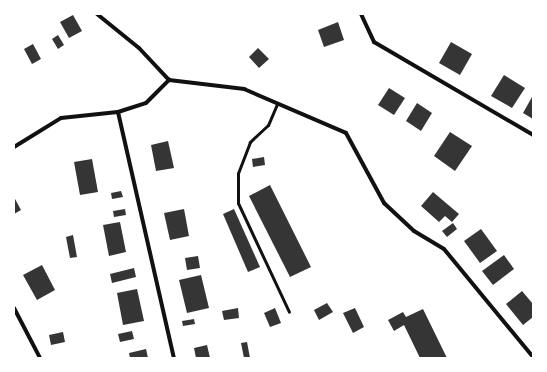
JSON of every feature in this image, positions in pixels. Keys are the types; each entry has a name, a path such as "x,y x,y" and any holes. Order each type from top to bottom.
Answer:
{"street":[{"path":"97,14 139,48 169,80 244,89 346,133 384,203 414,231 444,249 533,357"},
{"path":"361,14 374,42 533,135"},
{"path":"14,147 61,118 118,112 146,103 169,80"},
{"path":"118,112 174,358"},
{"path":"14,308 40,358"}],"lane":[{"path":"277,104 268,125 250,142 238,174 238,203 289,312"}],"building":[{"path":"73,15 82,31 69,38 60,22"},
{"path":"338,22 344,40 324,47 318,30"},
{"path":"58,35 64,45 58,49 52,39"},
{"path":"451,42 472,54 460,75 439,63"},
{"path":"33,44 41,59 32,64 24,49"},
{"path":"258,48 269,59 259,68 249,57"},
{"path":"504,75 525,88 512,108 491,96"},
{"path":"389,88 405,98 394,115 378,105"},
{"path":"532,97 533,98 533,119 523,113"},
{"path":"417,103 432,113 421,131 406,121"},
{"path":"450,132 472,146 455,171 434,156"},
{"path":"168,141 174,168 156,171 151,145"},
{"path":"264,157 265,165 253,167 252,159"},
{"path":"92,159 98,192 80,195 74,162"},
{"path":"270,185 311,267 290,277 249,196"},
{"path":"121,191 123,197 112,199 111,193"},
{"path":"433,192 459,214 452,222 445,216 439,222 421,206"},
{"path":"14,197 21,210 14,214"},
{"path":"125,209 126,215 114,217 113,211"},
{"path":"184,209 189,236 170,240 164,213"},
{"path":"234,209 260,267 248,272 223,214"},
{"path":"120,222 126,252 109,256 103,225"},
{"path":"453,223 457,229 447,237 442,231"},
{"path":"481,229 497,251 480,263 464,241"},
{"path":"73,235 77,257 70,258 66,237"},
{"path":"504,255 514,269 493,285 482,271"},
{"path":"198,256 200,268 187,270 185,258"},
{"path":"42,265 55,290 37,300 23,275"},
{"path":"134,268 136,277 112,283 110,274"},
{"path":"201,275 209,308 187,313 179,280"},
{"path":"137,289 144,321 123,325 117,293"},
{"path":"522,291 533,304 533,317 523,325 506,304"},
{"path":"327,303 333,312 319,320 314,310"},
{"path":"238,308 239,318 224,320 222,311"},
{"path":"275,308 281,323 270,327 264,313"},
{"path":"355,308 364,327 353,333 343,313"},
{"path":"423,309 447,358 420,358 404,325 394,331 388,320 403,312 406,317"},
{"path":"194,319 195,324 183,326 182,321"},
{"path":"132,331 134,339 120,342 118,334"},
{"path":"63,332 65,342 51,345 49,335"},
{"path":"247,342 250,358 244,358 241,343"},
{"path":"207,345 210,358 196,358 194,348"},
{"path":"146,349 148,358 130,358 129,353"}]}
